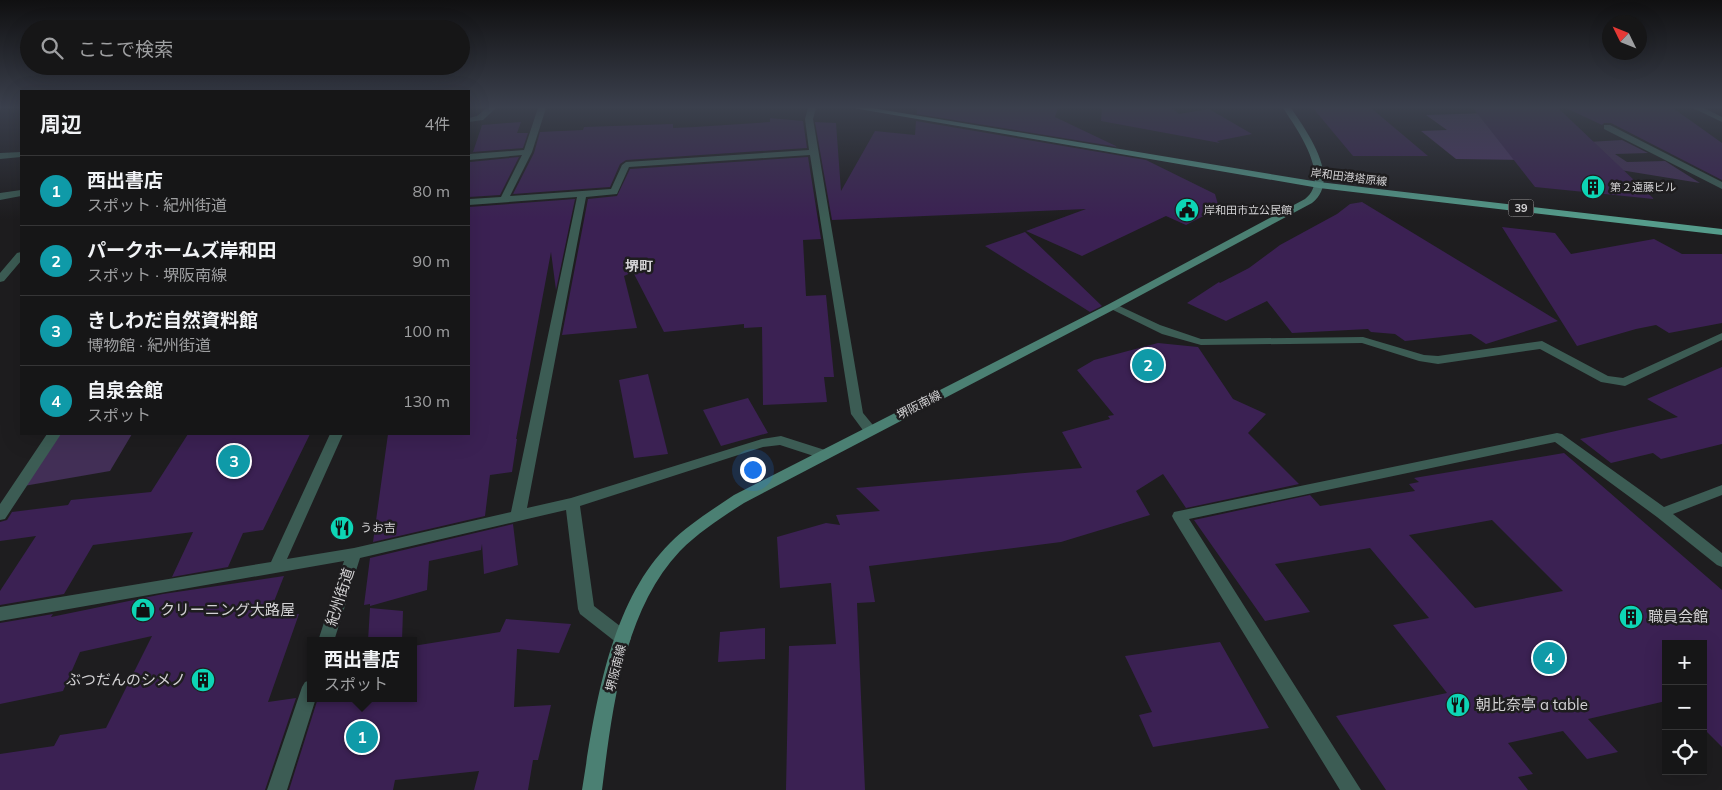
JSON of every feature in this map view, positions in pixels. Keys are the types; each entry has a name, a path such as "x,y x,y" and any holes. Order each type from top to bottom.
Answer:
{"main road":[{"name":"岸和田港塔原線","path":"1079,145 1320,185 1722,232"},
{"path":"1308,145 1318,163 1320,185"},
{"name":"堺阪南線","path":"592,790 600,728 623,638 643,592 668,555 702,524 739,498 1113,306 1298,208 1314,196 1320,185"}],"street":[{"path":"505,198 530,145"},
{"path":"813,145 857,414 870,430"},
{"path":"1640,145 1721,186"},
{"path":"470,157 528,152"},
{"path":"470,202 614,192 626,165 814,152"},
{"path":"0,156 20,155"},
{"path":"0,197 2,194 20,193"},
{"path":"518,515 582,194"},
{"path":"0,278 20,256"},
{"path":"1113,306 1150,326 1176,337 1201,342 1362,340 1423,358 1438,360 1542,345 1605,379 1625,382 1722,336"},
{"path":"0,515 53,435"},
{"path":"276,567 336,435"},
{"path":"1351,790 1179,516 1558,437 1662,513 1722,561"},
{"path":"0,614 354,554 572,503 762,443 781,440 823,454"},
{"path":"1662,513 1722,490"},
{"path":"572,503 586,609 623,638"},
{"name":"紀州街道","path":"327,637 354,554"},
{"path":"277,790 307,699"}],"shaded area":[{"path":"1438,145 1518,145 1531,160 1456,159"},
{"path":"1574,145 1632,145 1648,153 1615,154 1627,162 1665,161 1700,183 1614,169"},
{"path":"53,435 131,435 110,471 18,487"}],"building":[{"path":"475,145 524,145 523,148 473,152"},
{"path":"536,145 807,145 807,148 626,160 620,164 610,187 513,194"},
{"path":"819,145 838,145 841,191 867,145 1057,145 1146,160 1215,194 1219,208 1186,225 1166,216 1082,256 1026,231 1086,209 832,220"},
{"path":"1344,145 1415,145 1428,156 1353,156"},
{"path":"1502,145 1597,145 1654,199 1535,187"},
{"path":"1654,145 1722,145 1722,180"},
{"path":"519,157 500,195 470,197 470,162"},
{"path":"808,157 821,239 803,240 806,296 826,295 834,377 824,377 827,402 763,405 762,327 744,328 744,324 664,332 633,272 624,276 637,328 562,335 588,199 617,196 630,169"},
{"path":"575,199 556,290 551,252 516,439 512,472 490,475 485,516 373,542 388,435 470,435 470,207"},
{"path":"1362,202 1558,321 1486,344 1471,334 1405,341 1395,334 1371,332 1368,329 1292,333 1267,301 1226,321 1187,303 1219,282 1249,268 1280,245 1337,214 1350,204"},
{"path":"1502,227 1555,233 1571,254 1654,239 1682,254 1722,254 1722,323 1669,333 1656,325 1577,346"},
{"path":"1025,232 1102,306 1090,312 985,246"},
{"path":"1158,343 1198,347 1233,399 1266,414 1248,433 1299,484 1186,508 1163,474 1136,491 1150,515 1061,542 869,566 875,602 857,603 865,790 786,790 789,646 836,644 831,583 780,588 777,537 826,523 840,525 836,515 880,511 856,488 1082,468 1062,432 1110,419 1108,416 1114,415 1077,370 1094,360"},
{"path":"1722,367 1722,444 1661,459 1653,453 1611,463 1580,439 1678,417 1647,399"},
{"path":"648,374 668,454 634,458 619,380"},
{"path":"748,398 768,433 721,446 703,410"},
{"path":"187,435 310,435 263,530 243,533 228,567 172,577 193,532 93,545 64,594 0,605 0,591 36,536 0,541 0,522 7,520 12,512 68,505 71,500 151,492"},
{"path":"1564,453 1722,590 1722,747 1707,732 1707,640 1662,640 1662,702 1588,719 1618,752 1587,759 1563,731 1508,743 1533,774 1518,777 1528,790 1386,790 1336,716 1447,693 1393,625 1429,618 1370,548 1275,564 1310,612 1265,621 1194,520 1310,495 1320,506 1415,491 1409,484 1419,482 1414,478","holes":["1492,520 1563,591 1475,608 1409,535"]},
{"path":"513,524 518,565 484,574 482,544 481,550 429,561 427,590 370,606 370,604 364,605 370,558"},
{"path":"284,576 273,604 288,602 283,616 299,614 268,702 296,698 265,790 0,790 0,754 54,746 60,735 106,728 152,636 80,652 63,691 0,704 0,623 53,614 51,617 163,594"},
{"path":"370,608 403,611 402,637 368,637"},
{"path":"506,619 571,624 559,653 517,649 514,707 551,705 538,760 533,760 528,790 474,790 479,771 395,780 393,790 289,790 317,702 417,702 417,645 500,632"},
{"path":"765,628 765,659 718,662 720,632"},
{"path":"1220,642 1269,728 1153,747 1139,715 1152,712 1125,656"}],"place":[{"name":"第２遠藤ビル","path":"1593,187"},
{"name":"岸和田市立公民館","path":"1187,210"},
{"name":"パークホームズ岸和田","path":"1148,365"},
{"name":"きしわだ自然資料館","path":"234,461"},
{"name":"うお吉","path":"342,528"},
{"name":"クリーニング大路屋","path":"143,610"},
{"name":"職員会館","path":"1631,617"},
{"name":"自泉会館","path":"1549,658"},
{"name":"ぶつだんのシメノ","path":"203,680"},
{"name":"朝比奈亭 a table","path":"1458,705"},
{"name":"西出書店","path":"362,737"}],"district":[{"name":"堺町","path":"639,266"}]}
